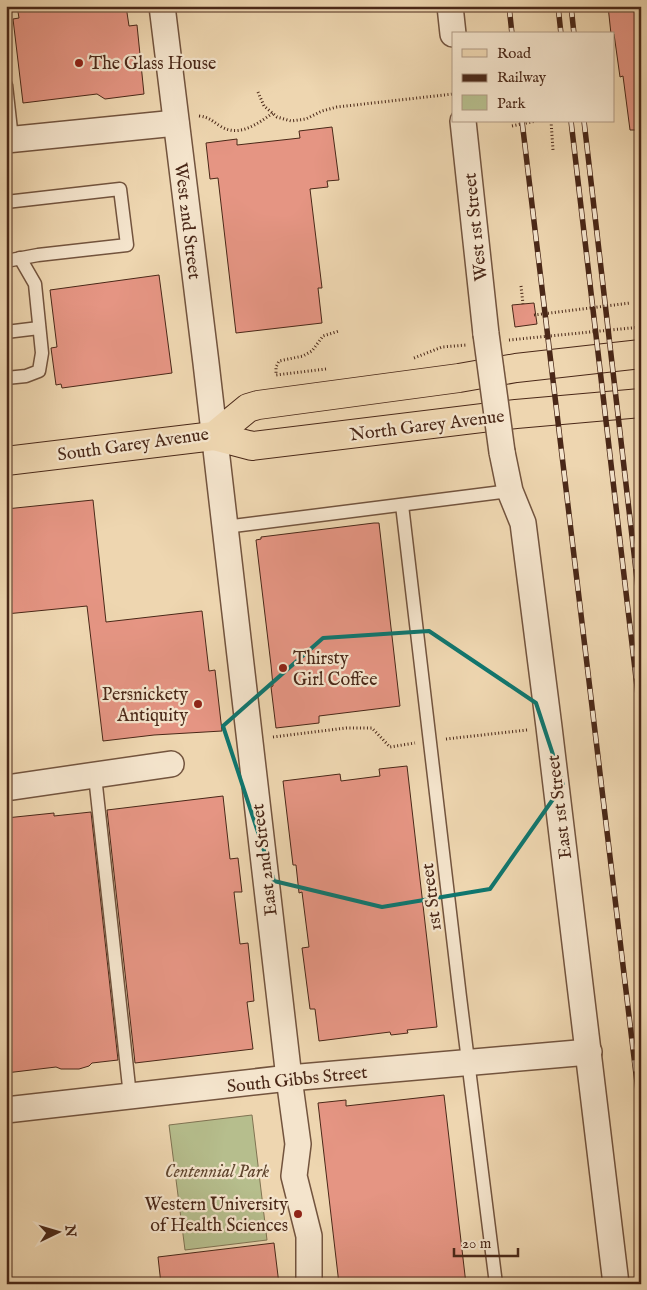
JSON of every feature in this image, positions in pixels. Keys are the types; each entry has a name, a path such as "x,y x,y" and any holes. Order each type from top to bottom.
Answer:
{"main road":[{"name":"South Garey Avenue","path":"6,461 214,436 248,408 258,405 459,378 516,368 641,354"},
{"name":"North Garey Avenue","path":"214,436 252,446 516,414 641,403"}],"street":[{"name":"West 2nd Street","path":"162,6 186,120 214,436"},
{"path":"450,6 453,32"},
{"path":"9,139 186,120"},
{"name":"West 1st Street","path":"463,122 487,340"},
{"name":"East 1st Street","path":"487,340 502,452 510,491 523,523 616,1284"},
{"name":"East 2nd Street","path":"214,436 298,1144 294,1176 309,1236 309,1284"},
{"path":"6,788 170,764"},
{"name":"South Gibbs Street","path":"6,1110 289,1078 589,1052"}],"lane":[{"path":"6,85 9,139"},
{"path":"6,202 120,189 127,245 6,261"},
{"path":"6,378 26,376 39,370 42,353 35,284 20,258"},
{"path":"6,332 40,328"},
{"path":"225,527 510,491"},
{"name":"1st Street","path":"402,505 496,1284"},
{"path":"95,776 130,1096"}],"path":[{"path":"258,92 264,106 277,117 291,121 306,119 322,111 337,108 452,94"},
{"path":"186,120 208,117 221,127 239,132 255,125 273,113"},
{"path":"512,126 531,122"},
{"path":"551,122 553,150"},
{"path":"638,288 637,265 641,264"},
{"path":"521,286 523,304"},
{"path":"534,315 630,303"},
{"path":"412,359 442,347 487,340 641,327"},
{"path":"335,368 276,375 276,367 280,361 302,356 312,351 323,336 339,331"}],"highlighted area":[{"path":"429,631 536,703 563,785 490,889 382,907 274,881 223,726 323,638"}],"green space":[{"name":"Centennial Park","path":"252,1115 267,1240 185,1250 169,1125"}],"building":[{"name":"The Glass House","path":"17,6 126,6 129,26 137,25 144,94 105,99 97,94 23,103 13,19 19,18"},
{"path":"608,6 641,6 641,130 630,130 623,76 620,77 614,32 611,32"},
{"path":"332,127 339,180 327,181 328,187 310,189 322,288 318,288 322,323 236,333 218,178 210,179 206,143 237,139 237,145 300,138 299,131"},
{"path":"159,275 172,373 62,388 61,384 56,385 51,348 57,347 50,290"},
{"path":"534,303 537,324 515,327 512,305"},
{"path":"93,500 106,622 202,611 209,671 215,670 222,731 154,735 103,741 87,606 6,614 6,509"},
{"path":"379,523 400,706 319,716 319,723 276,728 271,687 273,686 271,665 256,540 261,539 261,537"},
{"path":"407,766 437,1027 407,1030 408,1033 391,1035 390,1032 319,1041 315,1009 310,1009 302,948 309,947 302,892 299,893 296,865 293,865 283,781 340,774 341,781 380,776 379,769"},
{"path":"223,796 230,859 238,858 242,892 234,892 240,944 248,943 254,1001 247,1002 253,1049 135,1063 107,810"},
{"path":"91,812 118,1060 92,1063 79,1069 61,1069 56,1067 6,1073 6,818 54,813 54,816"},
{"path":"444,1095 466,1284 339,1284 318,1103 346,1100 346,1106"},
{"path":"274,1243 279,1284 161,1284 158,1257"}],"railway":[{"path":"509,6 512,32"},
{"path":"558,6 561,32"},
{"path":"571,6 574,32"},
{"path":"522,122 641,1116"},
{"path":"571,122 641,721"},
{"path":"584,122 641,614"}],"place":[{"name":"The Glass House","path":"79,63"},
{"name":"Thirsty Girl Coffee","path":"283,668"},
{"name":"Persnickety Antiquity","path":"198,704"},
{"name":"Western University of Health Sciences","path":"298,1214"}]}
